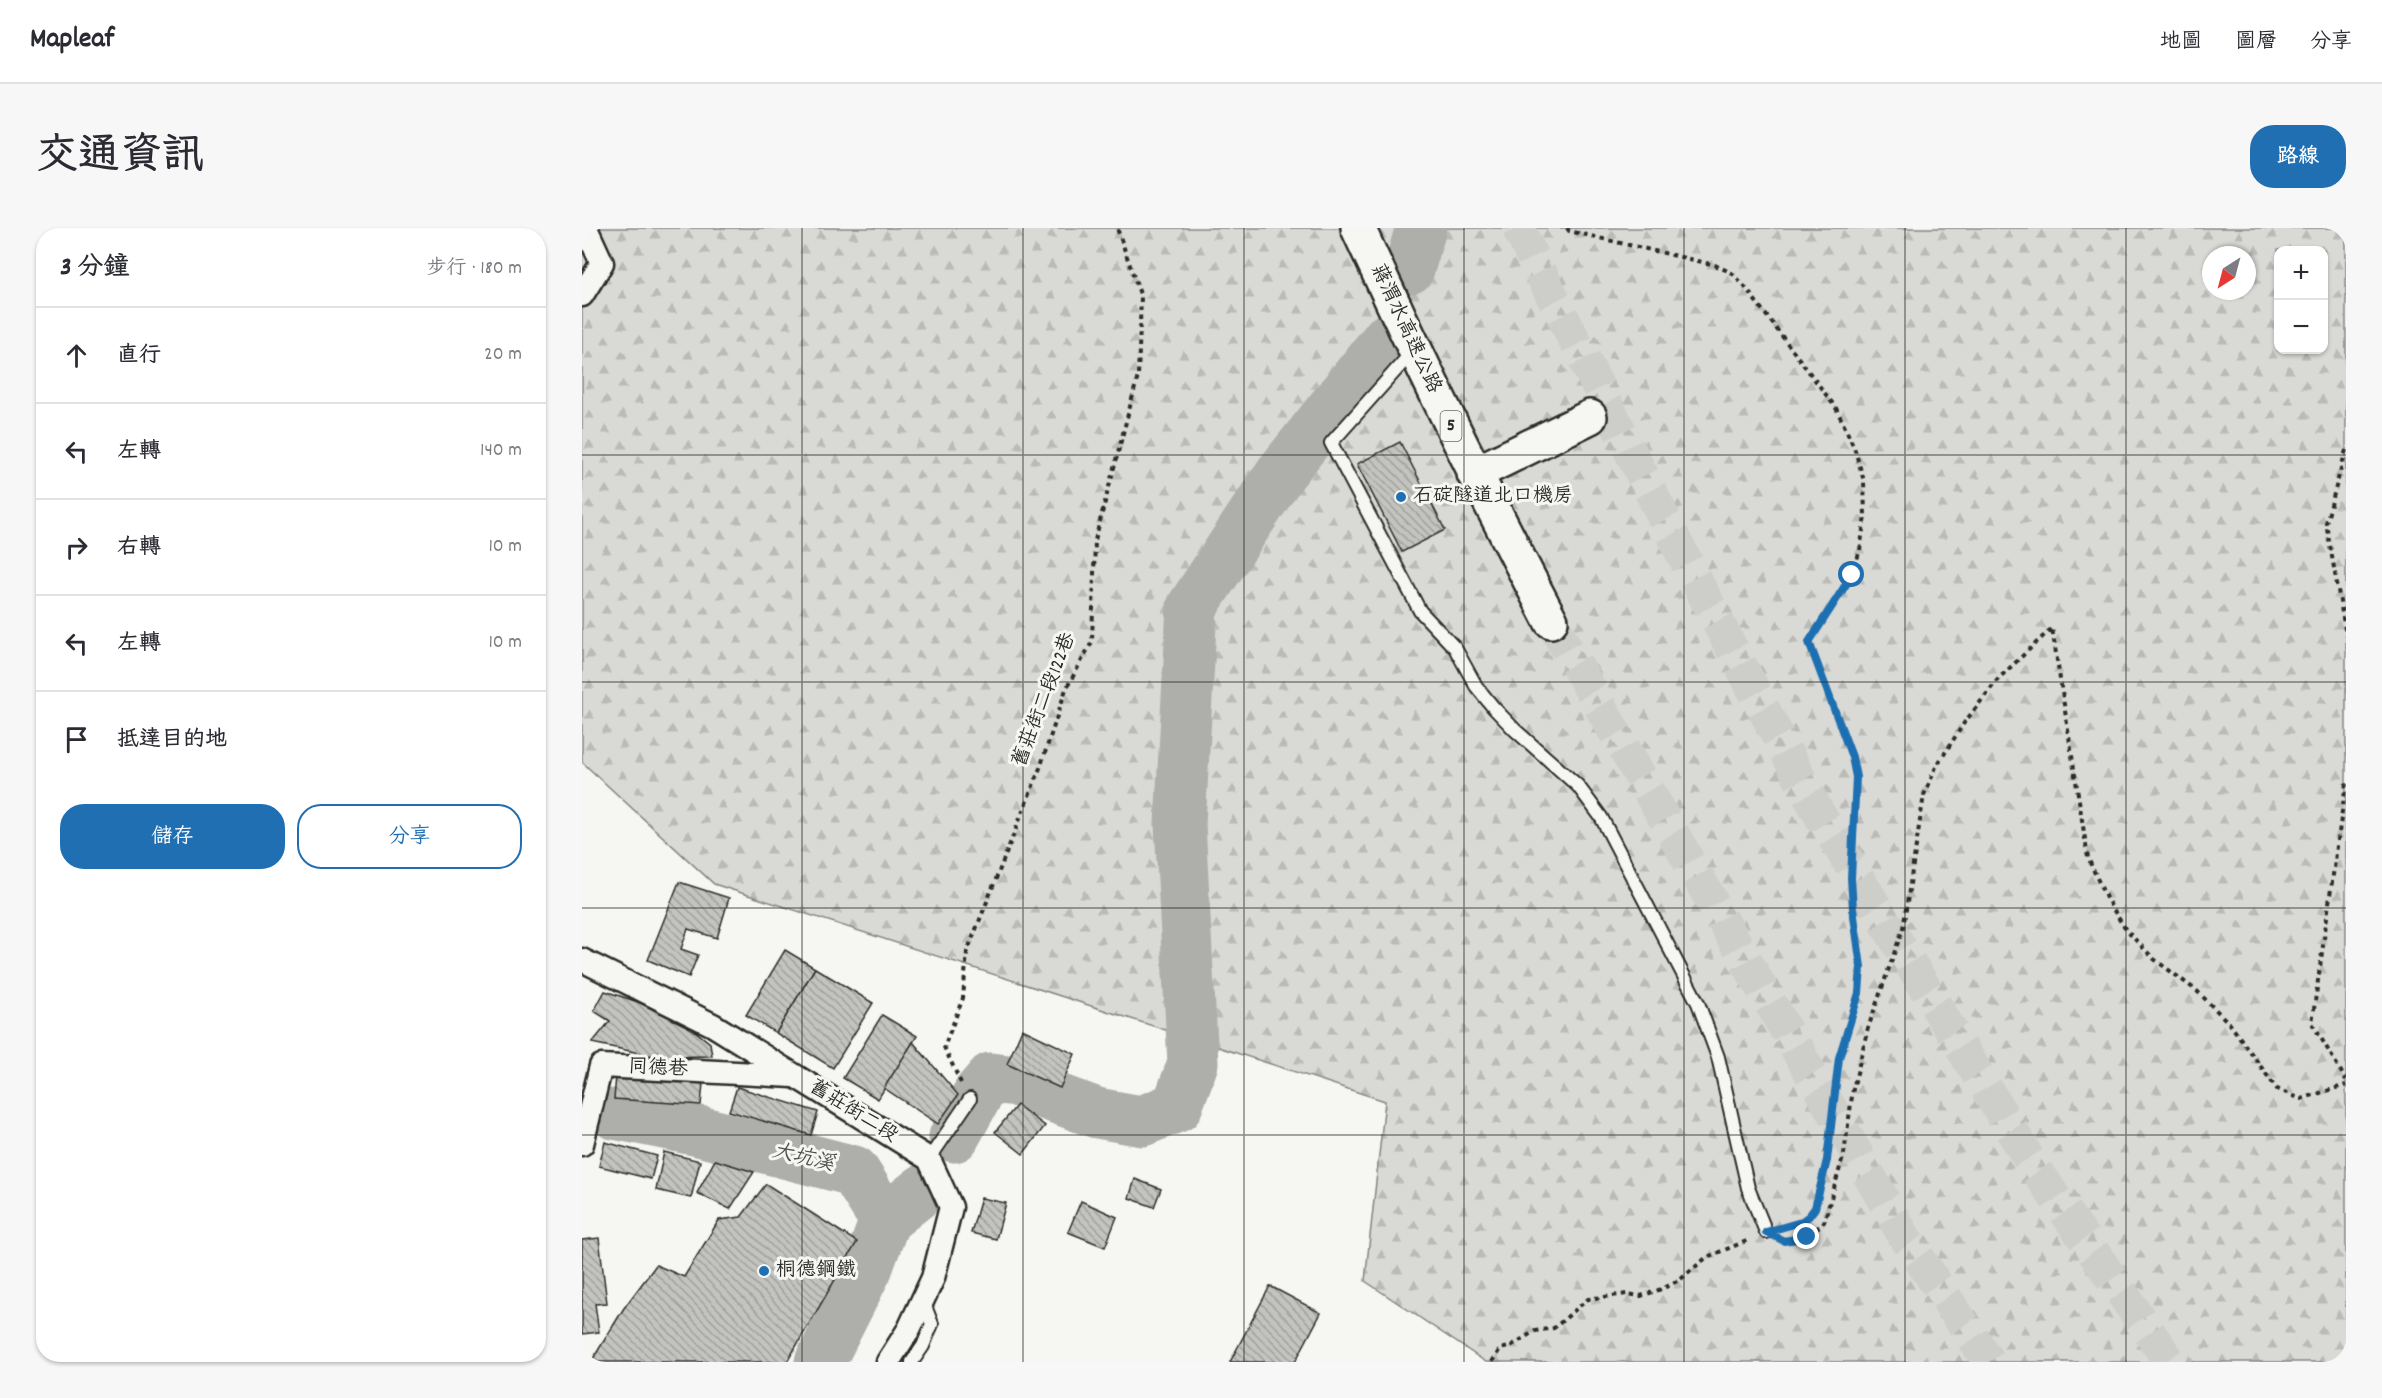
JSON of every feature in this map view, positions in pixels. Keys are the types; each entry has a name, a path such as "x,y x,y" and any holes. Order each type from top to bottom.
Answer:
{"highway":[{"name":"蔣渭水高速公路","path":"1358,228 1474,474 1551,621"},
{"path":"1474,474 1590,417"}],"street":[{"path":"582,296 602,263 586,228"},
{"name":"舊莊街二段","path":"582,960 713,1025 929,1160"},
{"name":"同德巷","path":"582,1144 602,1066 794,1076"},
{"path":"888,1362 909,1329 933,1278 951,1207 929,1160"}],"lane":[{"path":"1414,350 1331,443 1420,611 1455,648 1476,686 1493,707 1515,730 1578,786 1601,817 1698,1003 1718,1057 1748,1188 1766,1232"},
{"path":"929,1160 970,1100"},
{"path":"912,1362 923,1346 932,1324 922,1300"}],"path":[{"name":"舊莊街二段122巷","path":"970,1100 944,1047 963,998 967,952 1040,768 1066,689 1092,642 1095,540 1138,376 1141,297 1117,228"},
{"path":"1492,1362 1500,1349 1509,1347 1535,1331 1554,1329 1587,1299 1628,1294 1641,1296 1664,1288 1681,1279 1707,1257 1766,1232 1801,1222 1809,1216 1815,1208 1827,1160 1839,1058 1859,993 1861,967 1851,878 1856,777 1852,757 1809,642 1852,575 1860,550 1865,516 1864,481 1854,447 1836,408 1732,273 1715,265 1569,231 1567,228"},
{"path":"2346,450 2326,523 2346,635"},
{"path":"1766,1232 1784,1241 1807,1237 1824,1222 1844,1154 1853,1089 1868,1028 1903,928 1923,795 1936,767 1964,723 1998,678 2052,628 2088,858 2106,898 2126,930 2154,959 2197,991 2230,1024 2277,1089 2301,1099 2346,1085"},
{"path":"2346,783 2312,1023 2346,1080"}],"green space":[{"path":"582,228 2346,228 2346,1362 1486,1362 1365,1281 1385,1101 714,884 582,762"}],"building":[{"name":"石碇隧道北口機房","path":"1400,442 1445,530 1402,552 1357,464"},
{"path":"679,882 729,898 717,938 688,929 681,949 698,955 689,977 648,960"},
{"path":"785,950 815,968 776,1033 746,1015"},
{"path":"815,968 873,1003 833,1068 776,1033"},
{"path":"605,991 638,1002 691,1028 710,1043 712,1056 658,1057 592,1043 610,1021 594,1011"},
{"path":"882,1015 917,1036 878,1099 843,1078"},
{"path":"1022,1029 1075,1054 1060,1088 1007,1064"},
{"path":"913,1042 958,1095 938,1124 884,1088"},
{"path":"616,1076 703,1083 701,1105 614,1099"},
{"path":"737,1087 818,1112 811,1135 729,1111"},
{"path":"1017,1105 1045,1126 1023,1154 995,1132"},
{"path":"605,1142 657,1156 651,1179 599,1166"},
{"path":"664,1152 700,1161 691,1198 656,1190"},
{"path":"715,1160 754,1172 730,1209 697,1193"},
{"path":"1135,1179 1161,1189 1154,1207 1129,1198"},
{"name":"桐德鋼鐵","path":"766,1184 857,1242 787,1362 591,1362 624,1308 656,1265 684,1277 719,1220 741,1217"},
{"path":"981,1198 1006,1203 996,1239 971,1233"},
{"path":"1081,1201 1117,1217 1105,1247 1068,1232"},
{"path":"599,1238 607,1303 595,1304 599,1332 582,1334 582,1240"},
{"path":"1270,1286 1321,1313 1295,1362 1230,1362"}],"waterway":[{"path":"1409,269 1421,228"},
{"path":"954,1137 979,1092 991,1078 1017,1081 1047,1095 1097,1113 1142,1121 1177,1107 1193,1063 1180,824 1192,607 1280,474 1387,339"},
{"name":"大坑溪","path":"614,1114 699,1131 854,1171 885,1220 867,1269 820,1362"},
{"path":"885,1220 924,1189"}],"tunnel":[{"path":"1518,228 1676,542 1815,807 2034,1167 2170,1362"},
{"path":"1551,621 1904,1236 1989,1362"}],"place":[{"name":"石碇隧道北口機房","path":"1401,497"},
{"name":"桐德鋼鐵","path":"764,1271"}],"route":[{"path":"1807,1237 1784,1241 1766,1232 1801,1222 1815,1208 1827,1160 1839,1058 1859,993 1861,967 1851,878 1856,777 1852,757 1809,642 1852,575"}]}
